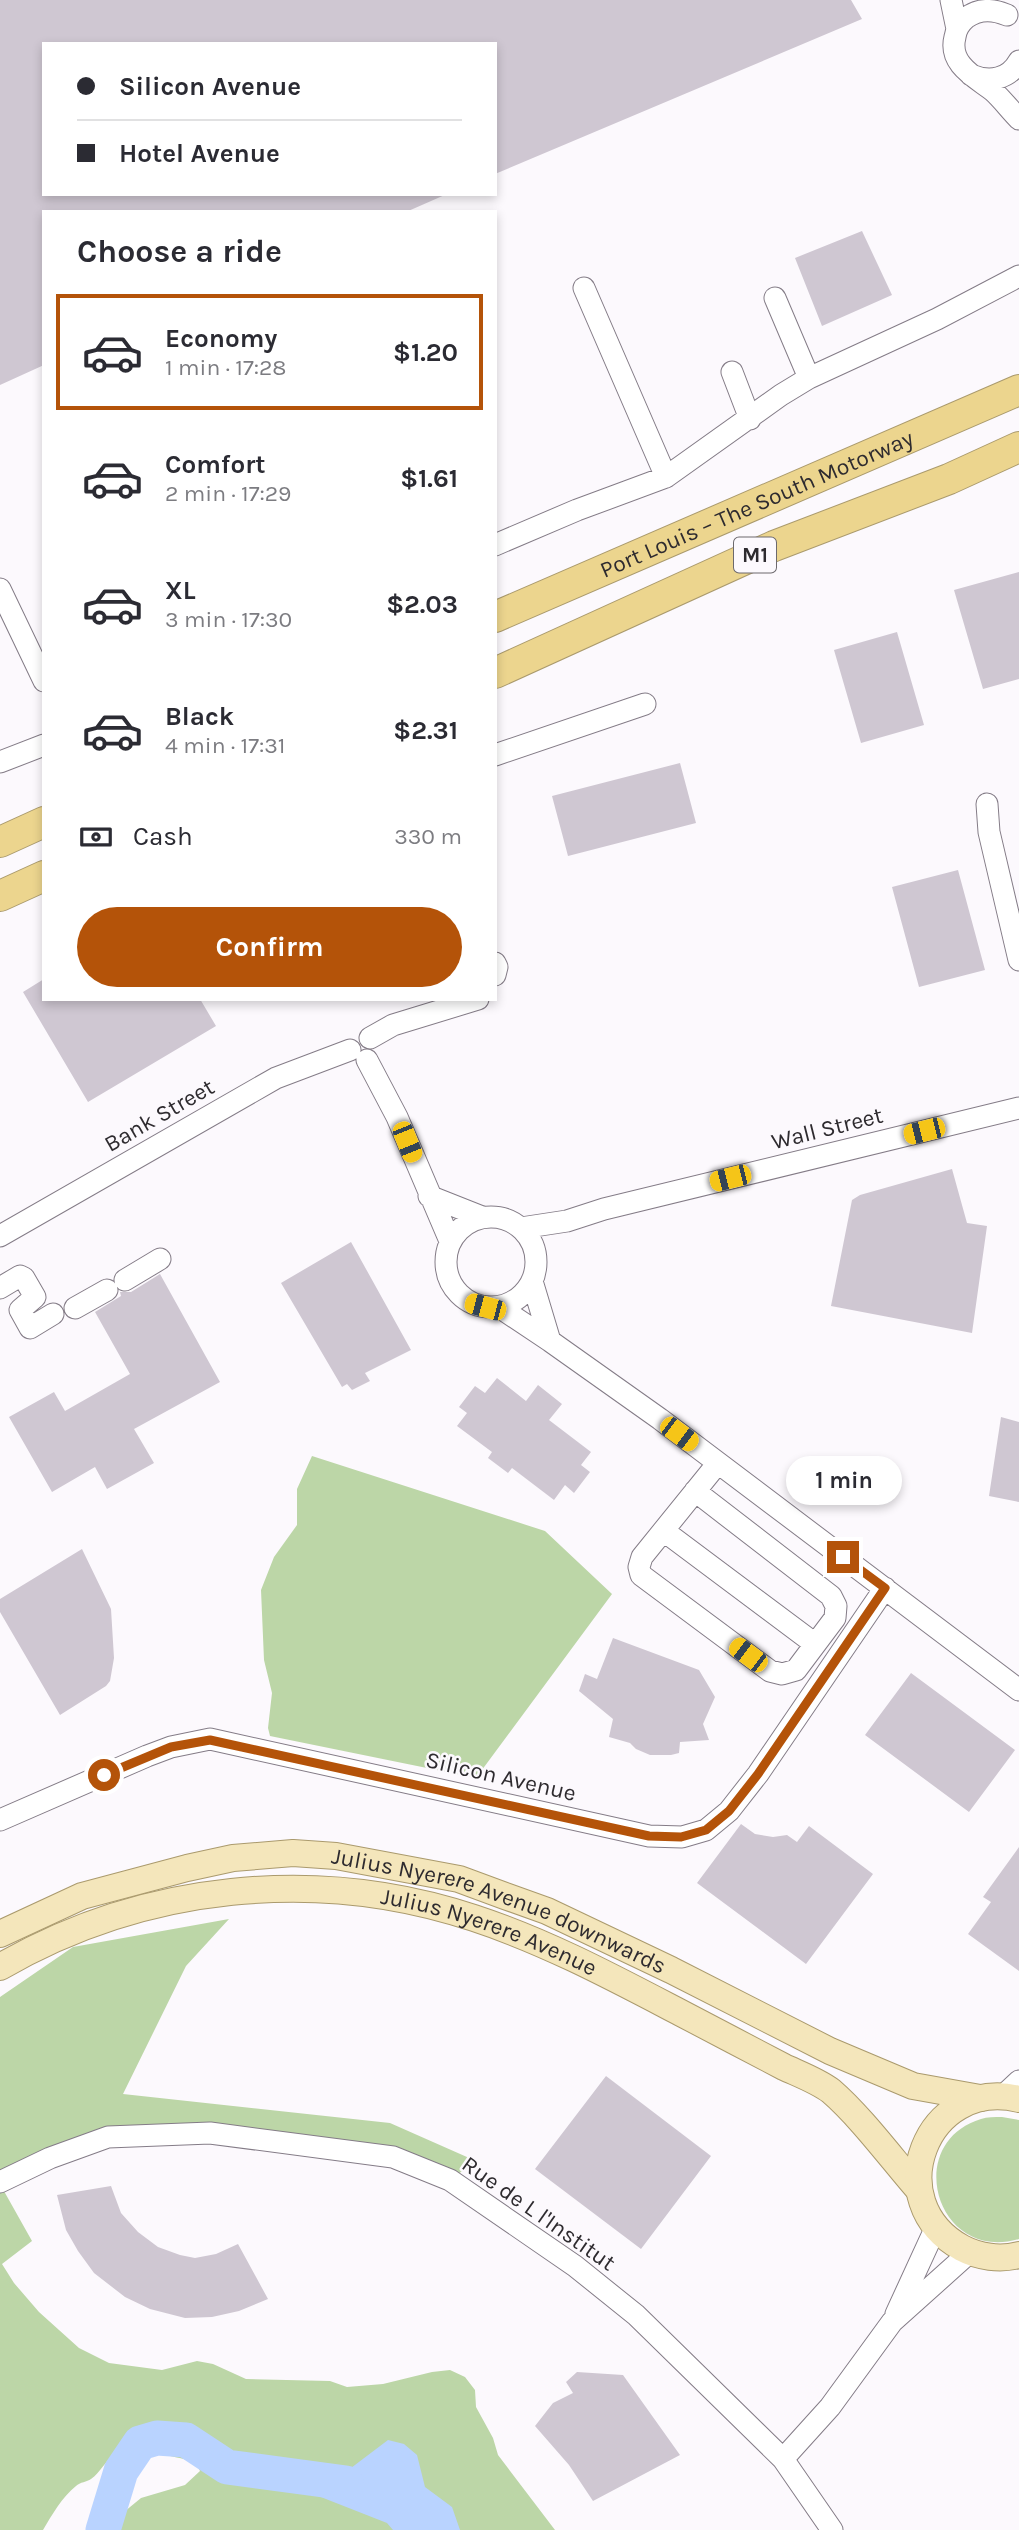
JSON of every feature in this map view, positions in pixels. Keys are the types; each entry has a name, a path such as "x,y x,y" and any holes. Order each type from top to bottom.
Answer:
{"highway":[{"name":"Port Louis – The South Motorway","path":"497,616 1019,390"},
{"name":"Port Louis – The South Motorway","path":"497,672 774,546 949,479 1019,447"},
{"path":"949,479 1019,464"},
{"path":"0,842 42,823"},
{"path":"0,896 42,877"}],"main road":[{"name":"Julius Nyerere Avenue downwards","path":"0,1934 82,1896 187,1868 233,1858 281,1854 336,1856 459,1879 516,1899 596,1935 830,2050 913,2086 1005,2093"},
{"name":"Julius Nyerere Avenue","path":"0,1967 30,1950 120,1914 148,1905 201,1895 246,1889 291,1889 375,1895 416,1903 473,1918 542,1943 830,2090 919,2190"},
{"path":"1005,2093 958,2107 939,2122 925,2142 919,2166 919,2190 925,2209 936,2227 951,2242 970,2252 993,2258 1018,2256"}],"street":[{"path":"951,0 957,29"},
{"path":"990,0 1013,22"},
{"path":"1013,22 996,10 984,10 963,20 957,29 954,51 958,62 969,74 995,93 1019,119"},
{"path":"969,74 996,79 1006,75 1019,61"},
{"path":"497,544 576,510 666,477 809,378 937,319 1019,276"},
{"path":"584,288 666,477"},
{"path":"775,298 809,378"},
{"path":"732,372 750,419"},
{"path":"0,589 42,677"},
{"path":"497,754 645,704"},
{"path":"0,762 42,746"},
{"path":"988,804 989,832 1019,960"},
{"name":"Bank Street","path":"0,1236 276,1077 358,1055 354,1038 370,1038 393,1025 471,1001"},
{"path":"358,1055 397,1117 450,1241"},
{"name":"Wall Street","path":"521,1228 567,1221 604,1209 1019,1108"},
{"path":"429,1196 482,1217"},
{"path":"482,1217 496,1217 521,1228 530,1239 535,1252 536,1267 532,1281 519,1298 499,1307 471,1303 459,1295 450,1283 446,1269 450,1241 458,1230 482,1217"},
{"name":"Wall Street","path":"535,1252 567,1221"},
{"path":"75,1308 160,1259"},
{"path":"0,1288 20,1276 24,1278 35,1297 20,1310 30,1328 53,1314"},
{"path":"532,1281 550,1341"},
{"path":"499,1307 718,1463 1019,1690"},
{"path":"695,1491 831,1596 836,1606 835,1618 796,1670 782,1674 770,1671 641,1575 639,1567 642,1557 664,1531 695,1491 718,1463"},
{"path":"664,1531 815,1644"},
{"name":"Silicon Avenue","path":"0,1820 147,1756 171,1747 210,1740 649,1836 681,1837 706,1830 729,1811 758,1774 885,1588"},
{"name":"Rue de L l'Institut","path":"0,2182 50,2158 108,2137 211,2133 393,2157 450,2180 575,2266 635,2315 783,2459 832,2530"},
{"path":"783,2459 830,2407 892,2322 936,2227"},
{"path":"892,2322 970,2252"}],"green space":[{"path":"312,1456 545,1531 612,1594 476,1778 270,1736 268,1728 272,1693 264,1660 261,1590 274,1557 297,1525 297,1489"},
{"path":"229,1919 186,1966 123,2094 390,2123 476,2161 450,2180 332,2150 109,2137 0,2182 0,1997 73,1947"},
{"path":"1002,2117 1019,2120 1019,2239 990,2242 967,2234 950,2218 939,2197 936,2174 942,2151 957,2132 981,2119"},
{"path":"0,2184 32,2241 2,2264 39,2312 79,2348 109,2363 162,2370 197,2361 213,2364 246,2379 330,2381 347,2387 383,2384 450,2370 465,2377 475,2390 476,2407 493,2438 498,2455 555,2530 112,2530 113,2521 141,2498 185,2485 200,2471 196,2463 189,2461 155,2453 131,2452 114,2455 94,2476 71,2490 43,2530 0,2530"}],"water":[{"path":"388,2440 404,2444 417,2455 425,2487 452,2507 460,2530 393,2530 387,2523 303,2490 297,2472 347,2471"}],"building":[{"path":"0,0 851,0 862,19 497,173 497,42 42,42 42,196 442,196 411,210 42,210 42,366 0,385"},
{"path":"862,231 892,295 822,326 795,258"},
{"path":"1019,572 1019,679 983,689 954,590"},
{"path":"897,632 924,725 861,743 834,650"},
{"path":"680,763 696,823 568,856 552,796"},
{"path":"958,870 985,970 919,987 892,887"},
{"path":"42,980 42,1001 201,1001 216,1026 88,1102 23,992"},
{"path":"952,1169 967,1223 987,1226 972,1333 831,1306 852,1200 860,1195"},
{"path":"351,1242 411,1350 365,1373 370,1381 352,1390 347,1384 342,1387 281,1283"},
{"path":"160,1274 220,1382 134,1429 154,1463 107,1489 95,1467 52,1492 9,1417 54,1392 65,1411 130,1374 95,1312 121,1296 120,1292 131,1292"},
{"path":"497,1378 526,1401 538,1385 562,1404 549,1420 591,1452 581,1465 590,1472 574,1493 565,1485 554,1500 512,1468 508,1473 488,1458 492,1452 457,1426 467,1413 459,1407 475,1386 485,1393"},
{"path":"1001,1417 1019,1422 1019,1502 989,1496"},
{"path":"82,1549 111,1609 114,1658 110,1681 106,1686 60,1715 0,1612 0,1599"},
{"path":"613,1638 699,1670 715,1697 703,1724 709,1740 680,1742 679,1753 650,1755 630,1743 609,1737 613,1719 579,1691 585,1674 597,1679"},
{"path":"911,1673 1015,1750 969,1812 865,1735"},
{"path":"741,1824 755,1834 773,1837 787,1835 797,1842 809,1826 873,1874 806,1964 697,1883"},
{"path":"1019,1847 1019,1971 968,1934 991,1902 983,1897"},
{"path":"606,2076 711,2156 641,2249 535,2169"},
{"path":"111,2186 121,2213 138,2232 158,2247 195,2258 216,2254 238,2244 268,2299 239,2311 212,2317 185,2318 150,2309 125,2297 94,2273 78,2251 66,2230 57,2195"},
{"path":"577,2372 623,2375 680,2455 593,2501 569,2465 535,2426 553,2403 573,2393 566,2382"}],"waterway":[{"path":"103,2530 121,2471 140,2443 157,2438 186,2440 227,2467 346,2483"}],"route":[{"path":"104,1775 171,1747 210,1740 248,1746 649,1836 681,1837 706,1830 729,1811 758,1774 885,1588 843,1557"}]}
